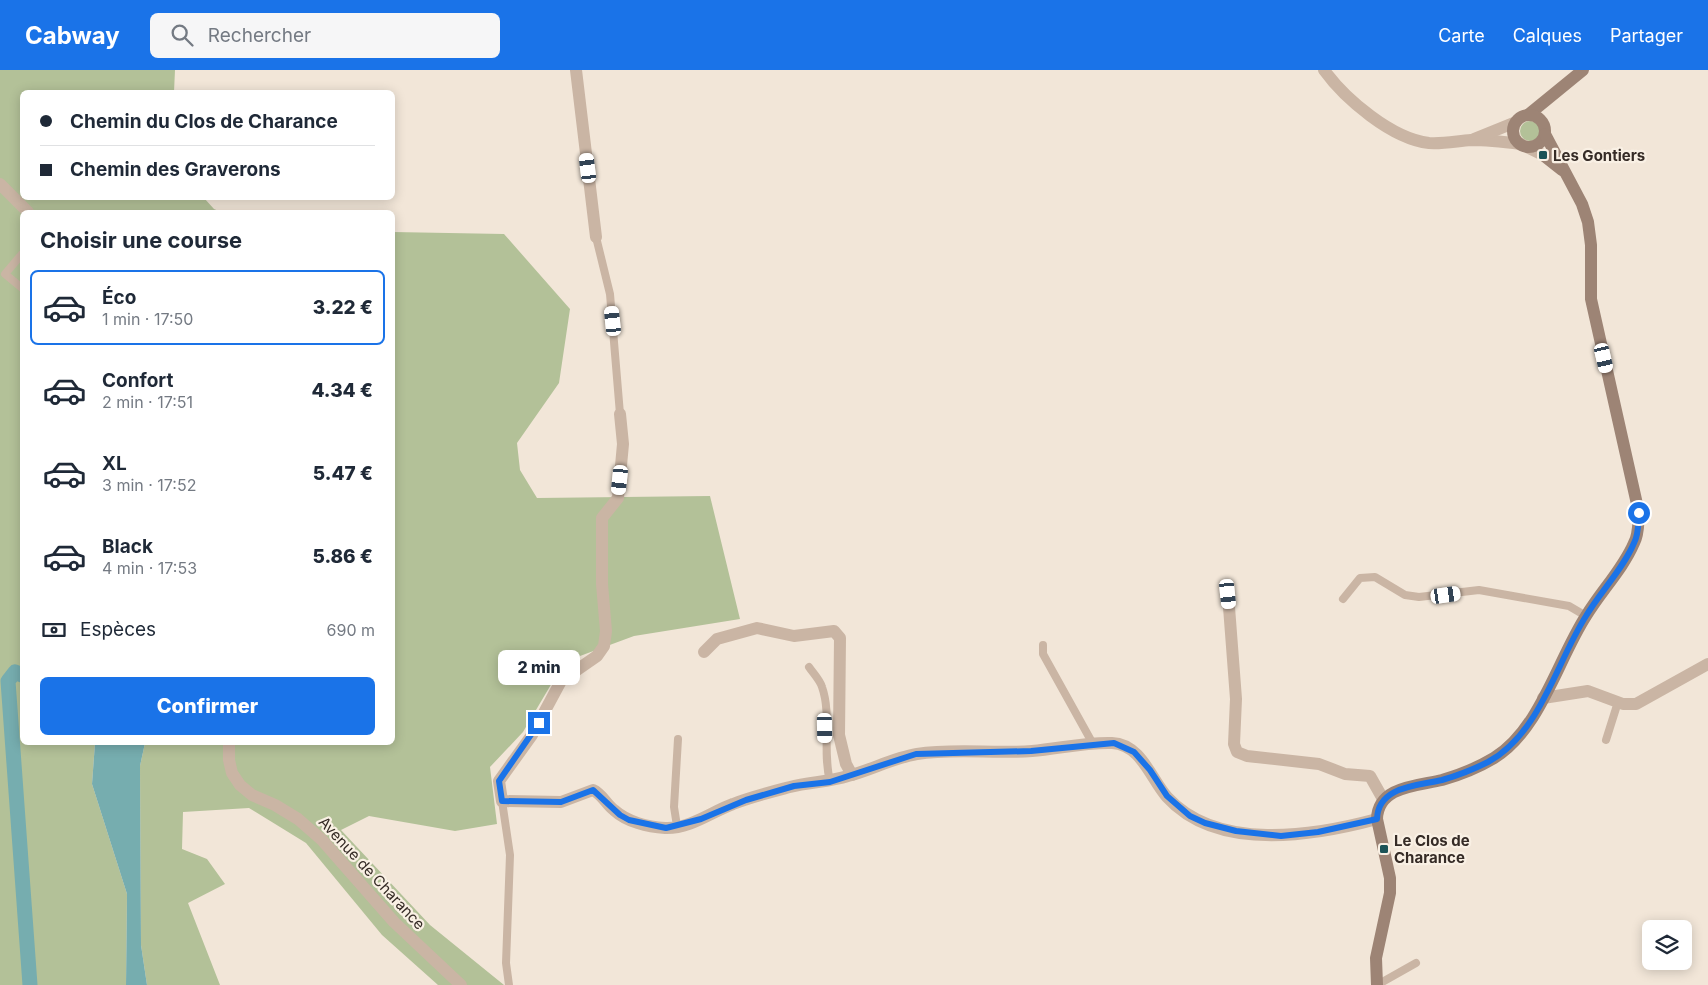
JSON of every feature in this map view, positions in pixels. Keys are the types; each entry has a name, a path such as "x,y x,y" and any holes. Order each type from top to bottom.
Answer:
{"street":[{"path":"576,70 596,237"},
{"path":"1324,70 1364,111 1394,130 1427,143 1470,140 1523,145 1540,143 1545,134"},
{"path":"1470,140 1516,122 1528,115 1583,70"},
{"path":"1377,985 1376,958 1390,893 1390,878 1377,819 1377,810 1383,799 1412,785 1443,779 1486,763 1498,756 1526,726 1543,698 1586,616 1635,542 1639,513 1591,299 1591,245 1588,222 1582,204 1545,134 1541,120 1561,87"},
{"path":"1528,115 1541,120"},
{"path":"1516,122 1514,136 1523,145 1543,155 1566,173"},
{"path":"0,184 26,210"},
{"path":"620,414 623,444 618,498 602,518 602,584 606,631 604,646 597,656 561,681 532,735 499,781 502,801 561,802 593,790 598,792 612,809 629,820 666,828 701,819 734,803 794,786 830,782 916,754 1031,751 1114,743 1125,746 1134,752 1150,770 1167,796 1190,816 1205,823 1236,831 1281,836 1377,819"},
{"path":"1228,594 1236,699 1234,744 1237,752 1247,756 1318,764 1345,774 1370,776 1383,799"},
{"path":"704,652 717,638 758,628 794,636 834,631 840,638 839,736 846,764 852,775"},
{"path":"1543,698 1588,691 1618,702 1636,704 1708,664"},
{"name":"Avenue de Charance","path":"229,745 229,760 232,773 240,785 252,795 275,805 298,819 322,840 394,922 462,985"}],"lane":[{"path":"596,237 610,294 620,414"},
{"path":"20,256 5,274 20,286"},
{"path":"1343,599 1360,578 1375,576 1405,594 1419,598 1479,590 1569,606 1586,616"},
{"path":"1043,645 1043,654 1093,744"},
{"path":"809,668 822,686 825,712 825,764 830,782"},
{"path":"1606,740 1618,702"},
{"path":"677,826 674,807 678,739"},
{"path":"502,801 510,855 506,963 509,985"},
{"path":"1377,985 1416,963"}],"green space":[{"path":"0,70 175,70 174,90 20,90 20,200 206,200 216,210 20,210 20,745 95,745 92,784 127,894 126,985 0,985"},
{"path":"1530,121 1537,124 1540,131 1537,138 1530,141 1523,138 1520,131 1523,124"},
{"path":"395,232 504,234 570,309 559,383 517,443 520,470 537,498 710,496 740,619 634,636 580,656 559,671 523,732 490,767 497,824 455,831 369,816 341,830 430,925 504,985 438,985 382,935 306,843 249,808 183,812 182,849 207,859 225,884 188,903 220,985 147,985 141,945 140,766 145,745 395,745"}],"water":[{"path":"95,745 145,745 140,766 141,945 147,985 126,985 127,894 92,784"}],"waterway":[{"path":"20,674 15,672 8,681 30,985"}],"place":[{"name":"Les Gontiers","path":"1543,155"},
{"name":"Le Clos de Charance","path":"1384,849"}],"route":[{"path":"539,723 499,781 502,801 561,802 586,791 593,790 598,792 612,809 629,820 666,828 701,819 734,803 794,786 830,782 916,754 1031,751 1114,743 1125,746 1134,752 1150,770 1167,796 1178,807 1190,816 1205,823 1236,831 1281,836 1318,832 1377,819 1377,810 1383,799 1392,793 1412,785 1443,779 1486,763 1498,756 1526,726 1543,698 1563,655 1586,616 1628,556 1635,542 1639,513"}]}
